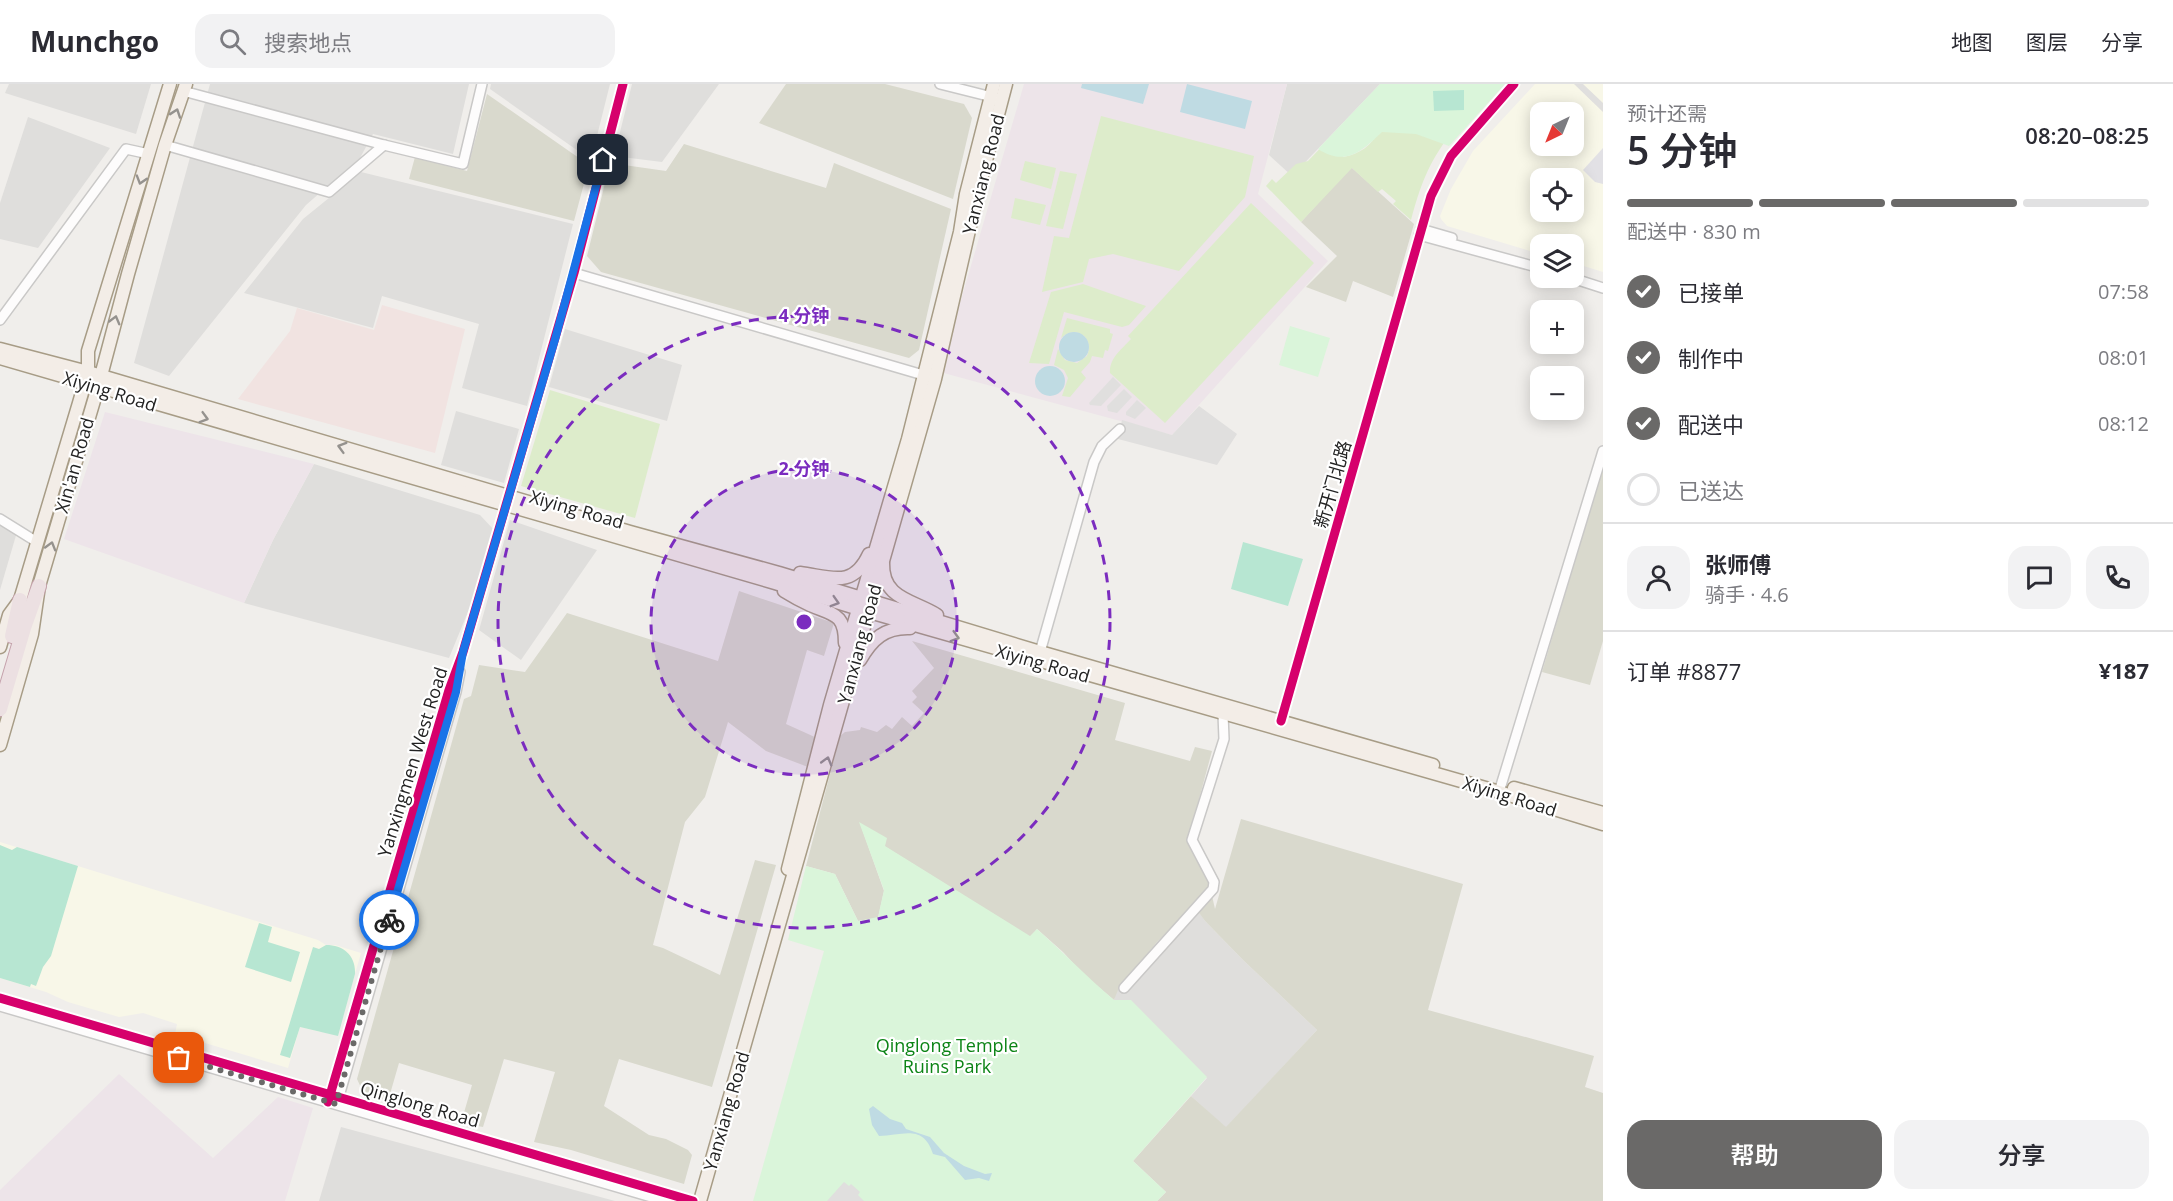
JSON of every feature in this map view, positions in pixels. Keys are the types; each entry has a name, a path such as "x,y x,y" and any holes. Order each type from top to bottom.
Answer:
{"highway":[{"path":"0,709 39,586"},
{"path":"0,677 18,616 20,600"}],"main road":[{"name":"Xin'an Road","path":"0,647 9,615 20,600 86,377 88,351 170,84"},
{"name":"Xin'an Road","path":"0,745 32,634 39,586 165,145 184,88"},
{"name":"Yanxiang Road","path":"693,1201 776,915 830,705 845,656 884,556 978,191 997,89"},
{"name":"Xiying Road","path":"0,349 99,382 763,574 865,605 930,630 1223,714 1603,813"},
{"name":"Xiying Road","path":"0,358 86,377"},
{"name":"Yanxiang Road","path":"700,1201 852,674 884,523 930,377"},
{"path":"763,574 850,578 864,564 884,523"},
{"path":"884,556 884,574 896,595 928,609 951,624"},
{"path":"763,574 803,602 837,616 842,622 845,633 845,656"},
{"name":"Xiying Road","path":"865,605 951,624 1501,788 1603,824"},
{"path":"852,674 870,644 880,634 898,627 930,630"}],"street":[{"path":"184,88 384,145 463,164 482,84"},
{"name":"Yanxingmen West Road","path":"333,1100 456,692 463,652 574,273 622,84"},
{"path":"940,84 997,89"},
{"name":"新开门北路","path":"1281,722 1431,196 1451,156 1514,84"},
{"path":"165,145 329,192 384,145"},
{"path":"0,321 126,149 148,154"},
{"path":"1420,232 1530,260"},
{"path":"1420,232 1530,265"},
{"path":"574,273 930,377"},
{"path":"1584,276 1603,282"},
{"path":"1584,282 1603,288"},
{"path":"1040,652 1095,462 1102,446 1120,429"},
{"path":"1501,788 1603,452"},
{"path":"0,519 37,542"},
{"path":"1124,988 1213,889 1214,882 1192,840 1224,739 1223,714"},
{"name":"Qinglong Road","path":"0,998 665,1201"},
{"name":"Qinglong Road","path":"0,1006 693,1201"}],"shaded area":[{"path":"9,84 151,84 136,134 5,93"},
{"path":"210,84 469,84 453,154 373,134 360,158 306,205 169,376 134,363"},
{"path":"491,84 610,84 591,160 490,89"},
{"path":"632,84 719,84 662,162 614,156"},
{"path":"786,84 885,84 964,104 972,118 953,199 759,123"},
{"path":"1024,84 1287,84 1258,194 1328,261 1172,435 940,372"},
{"path":"1287,84 1380,84 1292,176 1269,155"},
{"path":"1535,84 1603,84 1603,272 1584,266 1584,234 1530,234 1530,251 1447,226 1440,216 1451,189 1473,151"},
{"path":"1574,84 1583,84 1603,103 1603,112"},
{"path":"487,94 589,165 574,221 409,179 415,157 467,171"},
{"path":"28,117 110,148 38,248 0,239 0,203"},
{"path":"684,144 826,188 834,163 951,209 919,350 909,358 601,272 587,256 610,163 666,171"},
{"path":"1603,148 1603,184 1595,182 1584,169"},
{"path":"1351,167 1414,224 1393,297 1353,281 1346,302 1306,287 1337,256 1301,222"},
{"path":"361,172 573,224 527,406 462,388 479,324 382,296 373,328 244,293 303,219"},
{"path":"382,305 465,329 435,453 238,399 290,331 297,308 374,330"},
{"path":"565,329 682,365 667,421 549,387"},
{"path":"1113,377 1121,385 1101,406 1090,405 1089,403"},
{"path":"1124,389 1132,397 1117,413 1108,411 1107,406"},
{"path":"1137,400 1146,408 1135,419 1126,415 1126,412"},
{"path":"1199,406 1237,434 1217,465 1118,439 1122,420 1172,435"},
{"path":"456,411 519,429 504,483 441,465"},
{"path":"105,412 314,464 273,540 244,603 64,539"},
{"path":"314,464 480,515 495,531 472,602 449,658 244,603 273,540"},
{"path":"1603,466 1603,641 1590,685 1542,672"},
{"path":"510,520 597,550 521,660 479,630"},
{"path":"0,521 17,532 0,590"},
{"path":"739,591 834,623 824,656 807,650 786,724 817,738 808,767 766,751 728,722 705,797 685,822 653,945 720,975 755,860 776,865 712,1087 619,1059 604,1106 649,1135 666,1139 688,1150 692,1155 684,1184 571,1150 534,1142 555,1072 504,1059 483,1127 461,1123 472,1085 399,1063 388,1101 364,1094 357,1079 464,699 471,696 479,665 525,672 567,613 718,661"},
{"path":"912,641 1125,703 1115,740 1190,761 1195,747 1212,751 1188,840 1208,878 1215,909 1241,819 1463,884 1428,1010 1594,1056 1585,1087 1603,1093 1603,1201 1157,1201 1166,1192 1133,1161 1191,1096 1226,1127 1317,1030 1243,960 1205,921 1194,906 1157,942 1118,990 1114,1000 1083,974 1037,929 1030,937 884,846 860,823 884,891 878,918 858,921 835,874 806,866 840,736 845,732 860,730 861,727 877,732 886,725 892,729 902,717 912,726 924,713 912,702 917,697 912,691 934,668"},
{"path":"0,842 318,940 326,945 335,945 361,953 343,1016 320,1032 300,1027 288,1068 175,1034 177,1024 143,1013 119,1017 0,978"},
{"path":"1194,905 1205,921 1243,960 1317,1030 1226,1128 1191,1096 1207,1078 1114,1000 1117,990 1157,942"},
{"path":"119,1074 213,1158 278,1097 313,1108 285,1201 0,1201 0,1190"},
{"path":"341,1127 615,1201 319,1201"},
{"path":"844,1182 849,1186 851,1184 860,1192 858,1195 864,1201 827,1201"}],"green space":[{"path":"1380,84 1505,84 1449,146 1416,134 1382,132 1368,145 1345,157 1337,157 1318,149"},
{"path":"1382,84 1342,147 1343,157 1355,154 1364,148 1373,141 1380,130 1450,135 1436,155 1426,176 1411,220 1393,204 1396,201 1382,189 1378,192 1352,168 1301,222 1266,186 1272,179 1276,183 1296,164 1308,161"},
{"path":"1464,90 1464,110 1434,111 1433,91"},
{"path":"1101,116 1254,156 1245,197 1179,271 1113,254 1089,259 1083,282 1042,292 1054,236 1069,238"},
{"path":"1025,161 1056,168 1051,189 1020,180"},
{"path":"1060,171 1077,174 1063,229 1046,226"},
{"path":"1015,198 1046,205 1040,225 1011,218"},
{"path":"1251,203 1314,263 1165,423 1110,373 1110,368 1117,354 1131,339 1128,336"},
{"path":"1083,284 1146,306 1129,325 1122,327 1064,312 1049,364 1029,363 1051,292"},
{"path":"1067,318 1110,329 1110,333 1113,334 1108,351 1105,350 1103,358 1092,356 1081,372 1086,378 1070,397 1062,396 1068,378 1064,370 1054,365 1058,349 1065,360 1077,363 1087,356 1089,349 1086,339 1078,333 1073,332 1061,338"},
{"path":"1290,326 1330,338 1318,377 1279,365"},
{"path":"550,390 660,424 635,518 521,486"},
{"path":"1243,542 1303,559 1288,606 1231,589"},
{"name":"Qinglong Temple Ruins Park","path":"859,822 887,838 885,846 1030,936 1037,929 1114,1000 1131,1000 1207,1077 1133,1161 1166,1192 1157,1201 753,1201 824,951 788,940 806,866 835,874 858,921 878,917 884,890"},
{"path":"0,845 12,850 17,847 78,866 51,956 43,967 36,986 31,984 30,987 0,978"},
{"path":"259,923 272,927 268,942 300,952 291,982 245,967"},
{"path":"326,945 343,949 351,957 355,968 338,1036 300,1027 290,1058 280,1055 313,947 319,949"}],"water":[{"path":"1082,84 1149,84 1143,104 1081,88"},
{"path":"1187,84 1252,101 1245,129 1180,112"},
{"path":"1074,332 1085,336 1089,347 1085,358 1074,362 1063,358 1059,347 1063,336"},
{"path":"1050,366 1061,370 1065,381 1061,392 1050,396 1039,392 1035,381 1039,370"},
{"path":"873,1106 890,1119 902,1123 906,1129 930,1137 944,1153 964,1166 985,1174 992,1173 989,1181 979,1178 965,1180 945,1157 933,1154 929,1144 918,1135 911,1133 879,1136 872,1125 869,1109"}],"cycle path":[{"path":"328,1102 574,273 623,84"},
{"path":"1281,721 1431,196 1451,156 1514,84"},
{"path":"0,998 693,1201"}],"way so far":[{"path":"179,1058 336,1104 389,920"}],"route":[{"path":"389,920 456,692 463,652 574,273 603,160"}]}
